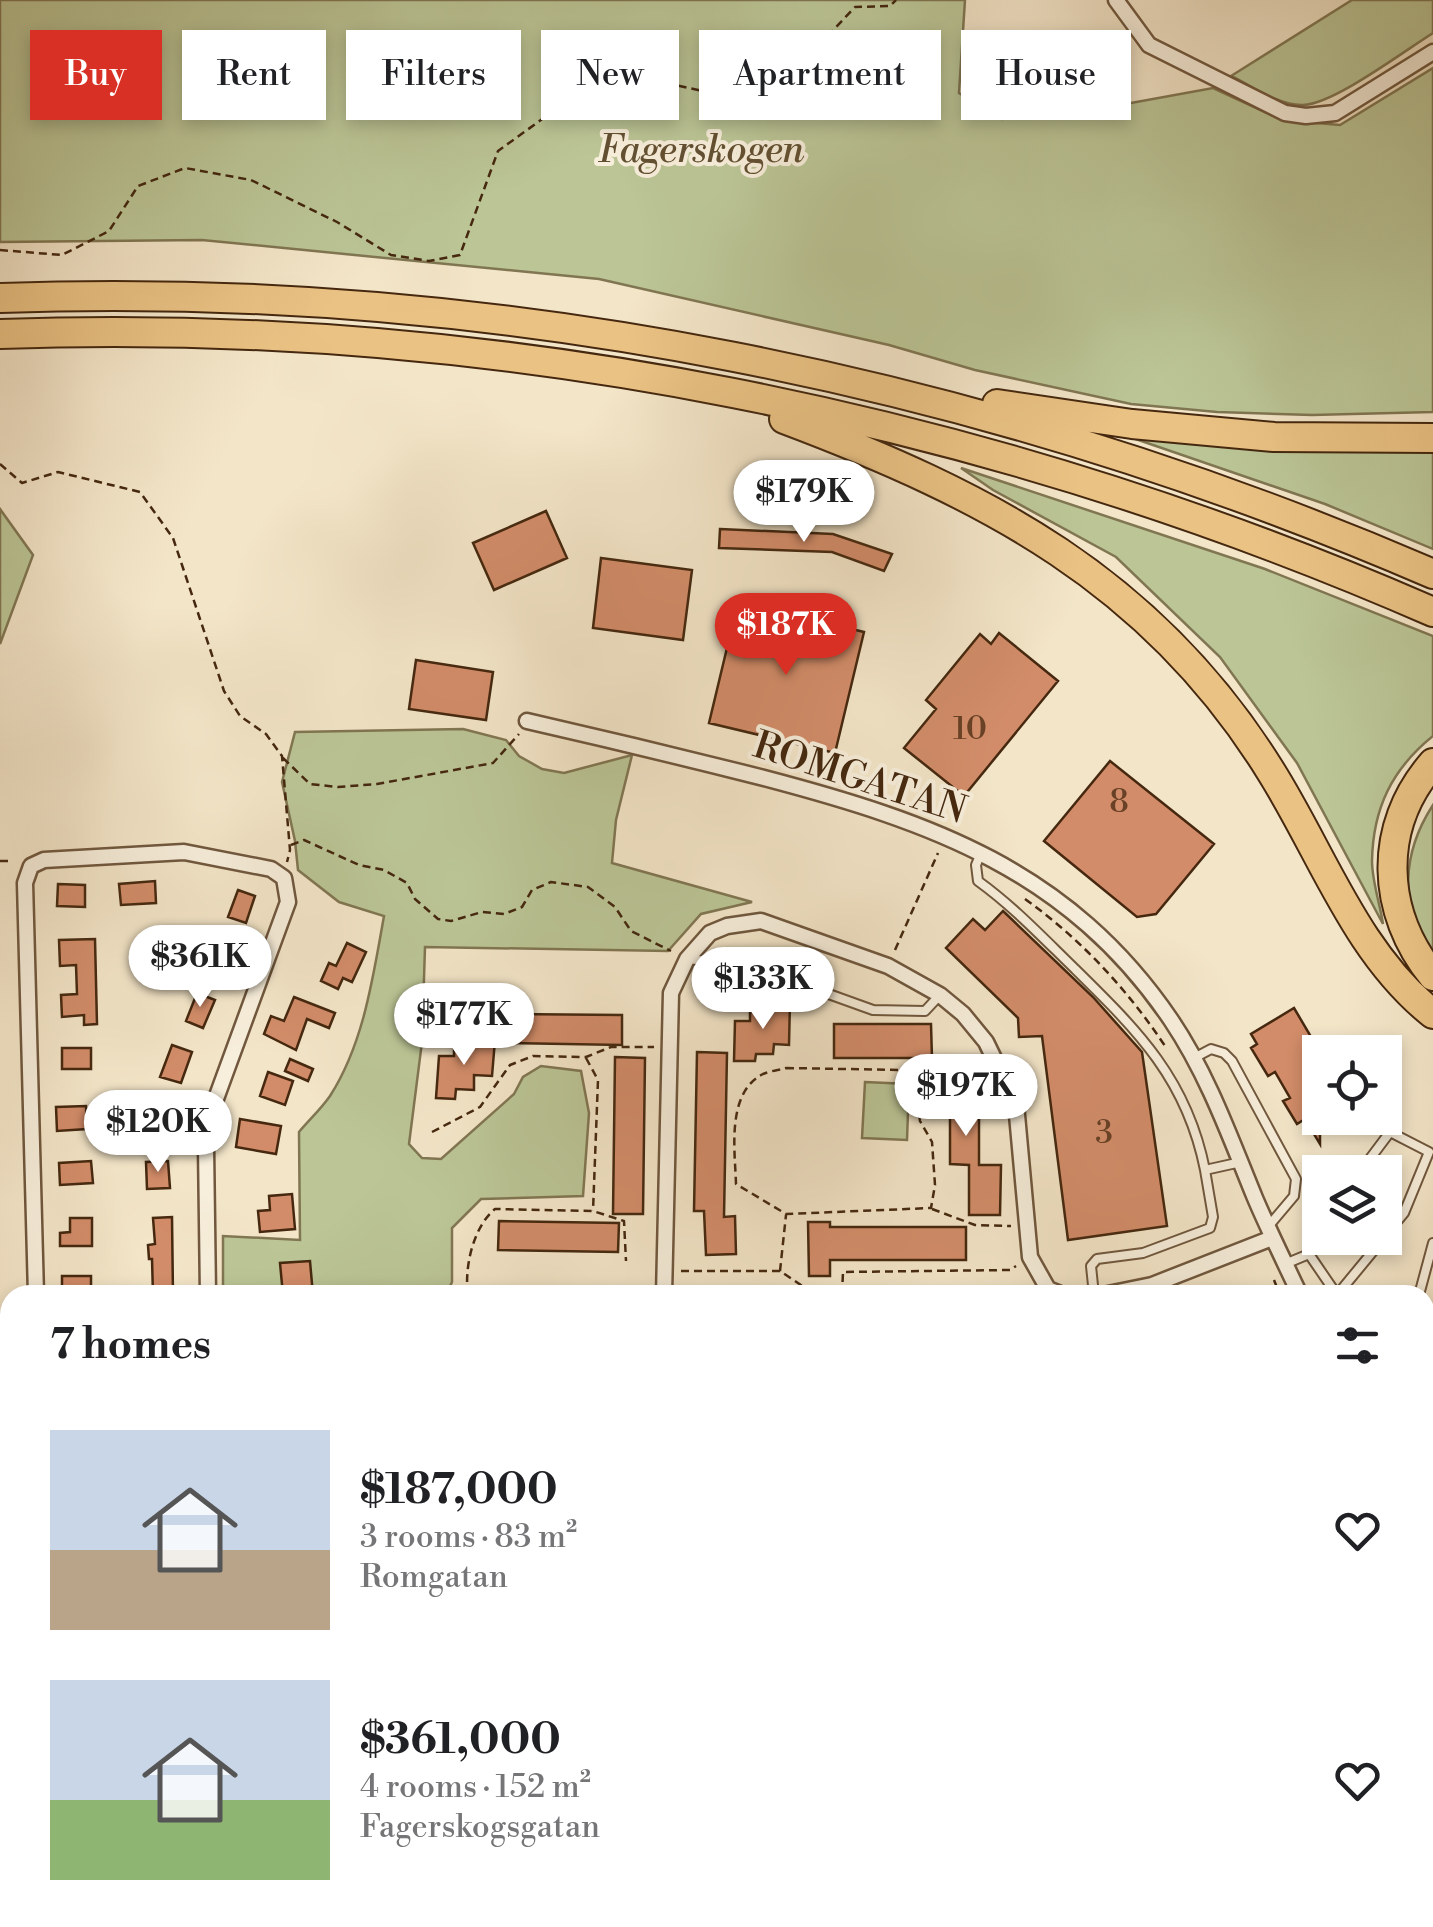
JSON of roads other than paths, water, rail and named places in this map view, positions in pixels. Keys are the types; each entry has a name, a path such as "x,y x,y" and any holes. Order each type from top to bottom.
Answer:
{"highway":[{"path":"0,298 250,300 463,316 654,343 849,382 976,413 1118,455 1252,500 1433,574"},
{"path":"0,334 62,332 335,340 461,352 698,386 969,448 1109,489 1238,533 1433,612"},
{"path":"849,382 1132,424 1274,437 1433,438"},
{"path":"698,386 837,438 967,495 1083,566 1131,605 1220,697 1297,812 1372,948 1397,981 1433,1014"},
{"path":"1433,763 1416,785 1396,827 1391,875 1403,929 1433,976"}],"street":[{"path":"1116,0 1149,45 1285,112 1306,116 1334,112 1433,52"},
{"name":"ROMGATAN","path":"527,721 859,803 982,852 1044,890 1125,960 1161,1006 1217,1101 1270,1233 1295,1285"},
{"path":"36,1285 25,882 32,866 44,860 184,852 271,868 284,878 288,902 210,1115 206,1147 208,1285"},
{"path":"664,1285 671,993 687,959 710,933 761,921 888,966 940,995 964,1014 986,1042 1016,1104 1030,1257 1046,1285"},
{"path":"1154,1285 1252,1246 1270,1233"}],"lane":[{"path":"982,852 976,864 978,881 1009,904 1142,1036 1164,1068 1200,1143 1213,1217 1210,1228 1142,1252 1097,1259 1091,1266 1093,1285"},
{"path":"687,959 767,967"},
{"path":"823,992 874,1010 925,1011 940,995"},
{"path":"1194,1058 1211,1049 1232,1061 1296,1179 1294,1196 1270,1233"},
{"path":"1373,1155 1390,1132 1429,1152 1402,1216"},
{"path":"1205,1170 1241,1162"},
{"path":"1422,1285 1433,1243"},
{"path":"1286,1264 1307,1255"},
{"path":"1310,1255 1330,1285"},
{"path":"1345,1285 1370,1255"},
{"path":"1424,1278 1433,1268"}],"park label":[{"name":"Fagerskogen","path":"701,149"}]}
